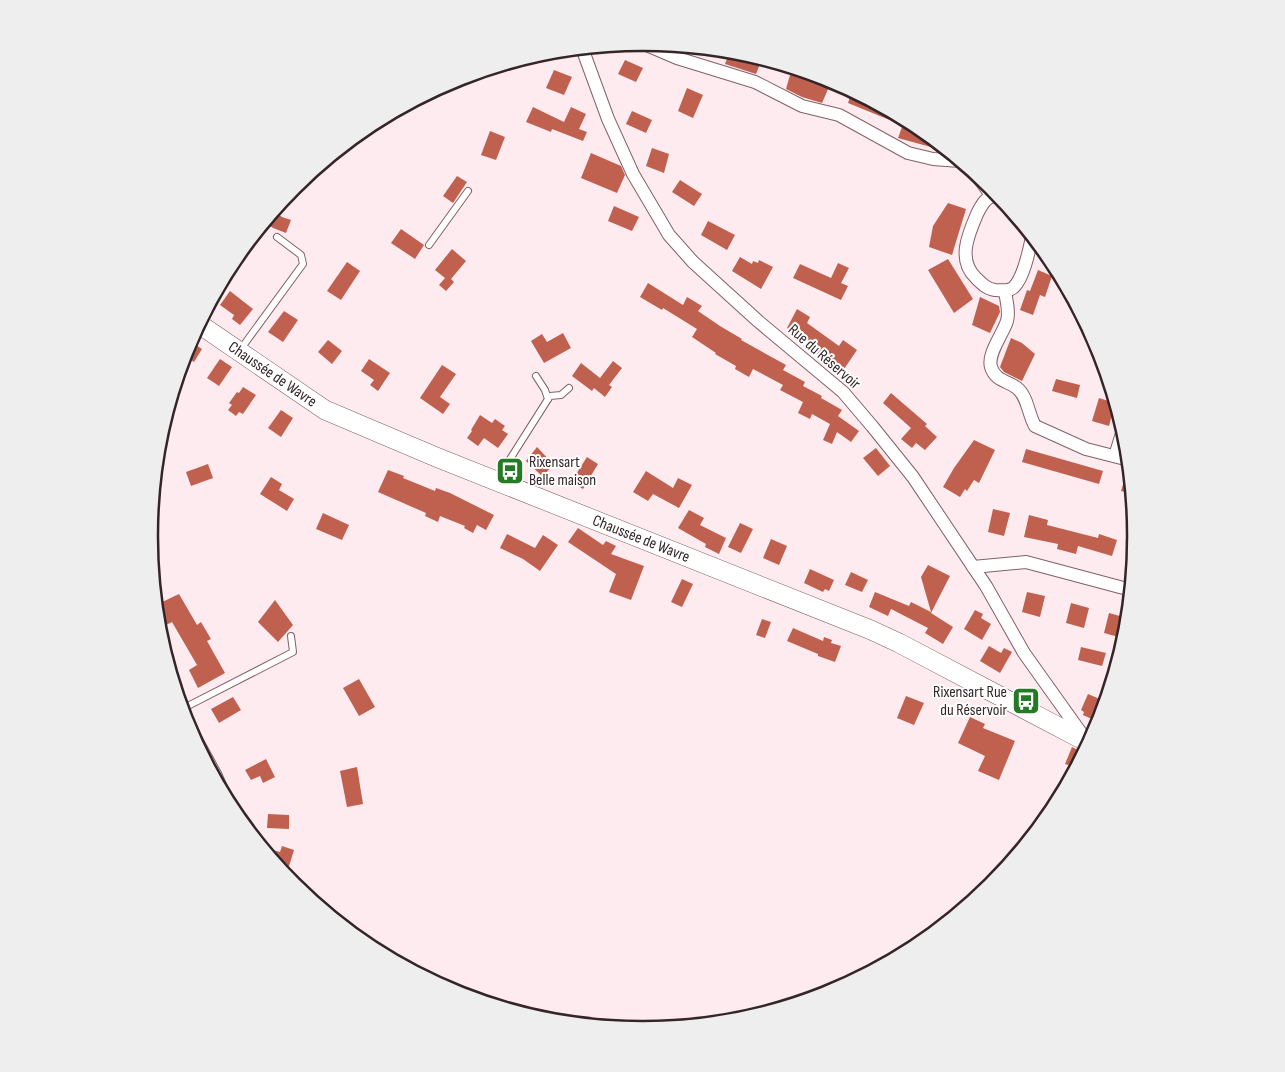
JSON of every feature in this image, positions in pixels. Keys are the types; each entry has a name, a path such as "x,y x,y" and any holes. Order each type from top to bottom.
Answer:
{"street":[{"path":"663,52 677,58 755,82 802,106 839,115 908,153 933,159 948,160"},
{"name":"Rue du Réservoir","path":"584,54 608,119 633,174 669,235 693,262 758,321 842,392 913,477 974,567 1024,653 1084,736"},
{"path":"990,198 983,202 968,238 966,249 970,272 989,289 1005,291 1013,288 1019,280 1030,245"},
{"path":"1005,291 1008,320 993,351 990,365 995,376 1017,388 1027,402 1030,418 1035,426 1086,449 1121,458"},
{"name":"Chaussée de Wavre","path":"205,328 325,410 496,481 871,630 1082,739"},
{"path":"1116,456 1119,447"},
{"path":"974,567 1026,562 1124,588"}],"lane":[{"path":"429,245 468,192"},
{"path":"239,351 303,264 301,255 277,237"},
{"path":"536,376 548,398"},
{"path":"496,481 548,398 560,395 569,388"},
{"path":"188,706 293,652 291,636"}],"building":[{"path":"727,59 759,66 756,74 725,64"},
{"path":"625,60 643,68 636,82 618,74"},
{"path":"554,70 572,77 564,95 546,88"},
{"path":"790,75 828,88 822,103 802,97 786,89"},
{"path":"687,88 703,95 693,118 678,111"},
{"path":"850,98 894,122 848,103"},
{"path":"533,107 564,122 571,107 586,114 579,129 587,132 583,141 552,129 551,132 526,122"},
{"path":"632,111 652,120 646,133 626,124"},
{"path":"902,127 933,148 898,138"},
{"path":"490,131 505,137 496,160 481,155"},
{"path":"652,148 669,154 664,173 646,166"},
{"path":"591,153 621,166 625,175 617,193 581,178"},
{"path":"457,176 467,182 453,203 443,196"},
{"path":"680,180 702,194 694,206 672,192"},
{"path":"948,203 966,209 952,255 929,247 933,226"},
{"path":"614,206 639,217 632,231 608,221"},
{"path":"279,215 291,220 286,233 270,226"},
{"path":"708,221 735,235 727,250 701,235"},
{"path":"401,229 424,245 415,259 391,243"},
{"path":"452,249 466,261 451,279 454,282 446,291 439,285 445,278 435,270"},
{"path":"740,257 752,264 753,261 758,263 759,260 773,267 761,289 732,271"},
{"path":"948,259 973,299 954,313 928,270"},
{"path":"347,262 360,271 341,300 327,291"},
{"path":"838,263 849,268 841,283 848,286 841,300 793,278 800,264 831,278"},
{"path":"1038,270 1051,276 1045,297 1040,295 1033,315 1020,310 1027,290 1030,291"},
{"path":"648,283 683,305 687,297 702,306 698,311 741,340 786,365 783,370 805,382 803,386 842,410 838,416 859,431 851,442 837,432 832,444 823,440 830,424 812,414 810,419 798,413 803,402 780,390 783,385 753,369 749,377 735,369 736,366 715,354 692,337 697,329 663,308 662,310 640,297"},
{"path":"230,291 253,309 240,325 232,319 234,315 220,305"},
{"path":"980,297 999,306 1000,312 990,333 972,325"},
{"path":"797,309 810,317 807,323 839,346 843,340 857,350 842,372 831,365 832,363 808,349 812,343 787,328"},
{"path":"284,311 298,320 283,342 268,332"},
{"path":"563,333 571,348 544,363 531,341 542,334 547,342"},
{"path":"1011,338 1022,343 1035,354 1022,381 1004,372 1000,367"},
{"path":"328,340 342,351 332,364 318,352"},
{"path":"197,346 202,349 194,362 191,360"},
{"path":"220,359 232,367 219,386 207,378"},
{"path":"369,359 390,373 378,391 370,385 374,380 361,371"},
{"path":"613,361 622,368 609,385 612,387 605,397 594,388 592,391 572,376 581,363 600,378"},
{"path":"442,365 456,374 440,397 450,404 443,414 420,398"},
{"path":"1056,379 1080,385 1077,398 1052,391"},
{"path":"243,387 256,395 243,414 239,412 236,416 228,410 232,405 229,403"},
{"path":"891,393 927,424 925,426 937,437 925,450 916,443 912,448 901,439 911,428 883,403"},
{"path":"1099,398 1108,401 1112,415 1109,426 1092,421"},
{"path":"281,410 293,418 281,437 268,428"},
{"path":"480,415 492,423 495,419 505,426 502,430 508,434 498,448 484,438 478,446 467,438"},
{"path":"974,440 995,450 979,483 974,480 967,491 965,489 960,497 943,487"},
{"path":"537,447 553,464 543,477 526,461"},
{"path":"876,448 890,466 878,476 863,458"},
{"path":"1026,449 1103,471 1099,484 1022,462"},
{"path":"587,457 598,464 583,489 571,482"},
{"path":"208,464 213,478 191,486 186,472"},
{"path":"388,470 435,491 436,488 450,493 494,515 486,530 477,525 473,533 464,528 465,526 440,516 438,522 425,516 426,513 378,492"},
{"path":"646,471 673,488 678,478 692,485 679,508 653,494 648,501 633,492"},
{"path":"271,477 282,484 279,490 294,499 287,511 260,494"},
{"path":"1124,482 1125,492 1121,491"},
{"path":"993,509 1010,513 1004,536 988,532"},
{"path":"689,510 704,518 700,525 726,538 719,554 705,547 706,544 678,528"},
{"path":"323,513 349,525 342,540 316,529"},
{"path":"1029,515 1048,520 1047,525 1098,538 1099,534 1117,540 1112,556 1078,546 1076,554 1057,549 1058,544 1024,537"},
{"path":"740,523 753,529 741,553 728,547"},
{"path":"578,528 603,545 606,541 616,546 611,554 644,566 631,600 609,592 616,574 568,542"},
{"path":"507,534 535,548 543,535 558,545 540,571 523,559 500,548"},
{"path":"771,539 787,546 779,565 763,558"},
{"path":"928,565 950,576 931,613 953,627 943,644 925,633 928,628 891,609 888,616 869,607 875,592 909,606 911,602 931,612 921,577"},
{"path":"810,569 834,580 829,591 825,589 823,592 804,583"},
{"path":"851,572 868,580 862,592 845,585"},
{"path":"682,579 693,584 682,607 671,602"},
{"path":"1027,592 1045,596 1040,617 1022,612"},
{"path":"179,594 197,625 201,622 211,639 207,641 225,673 198,688 189,670 197,665 172,622 166,625 162,602"},
{"path":"275,600 293,625 278,642 258,622"},
{"path":"1071,603 1089,608 1084,628 1066,623"},
{"path":"975,610 983,614 981,618 991,624 982,640 964,629"},
{"path":"1109,613 1120,616 1117,637 1104,633"},
{"path":"762,619 771,622 765,638 756,635"},
{"path":"793,628 823,641 824,637 832,640 831,643 841,646 835,662 787,641"},
{"path":"989,646 1001,653 1004,648 1012,652 1000,673 980,661"},
{"path":"1081,647 1106,653 1102,666 1078,660"},
{"path":"359,679 375,707 359,716 343,688"},
{"path":"1088,694 1099,699 1091,719 1083,715 1084,712 1081,710"},
{"path":"906,696 924,703 914,725 897,718"},
{"path":"233,697 241,710 219,723 211,709"},
{"path":"970,717 985,724 983,728 1015,741 999,780 978,771 985,756 958,743"},
{"path":"1072,747 1077,750 1069,765 1065,764"},
{"path":"266,759 275,777 263,783 260,776 251,780 245,770"},
{"path":"357,767 363,804 347,807 340,771"},
{"path":"268,814 289,815 289,829 267,828"},
{"path":"282,846 294,850 289,867 273,850 280,852"}],"place":[{"name":"Rixensart Belle maison","path":"510,471"},
{"name":"Rixensart Rue du Réservoir","path":"1026,701"}]}
